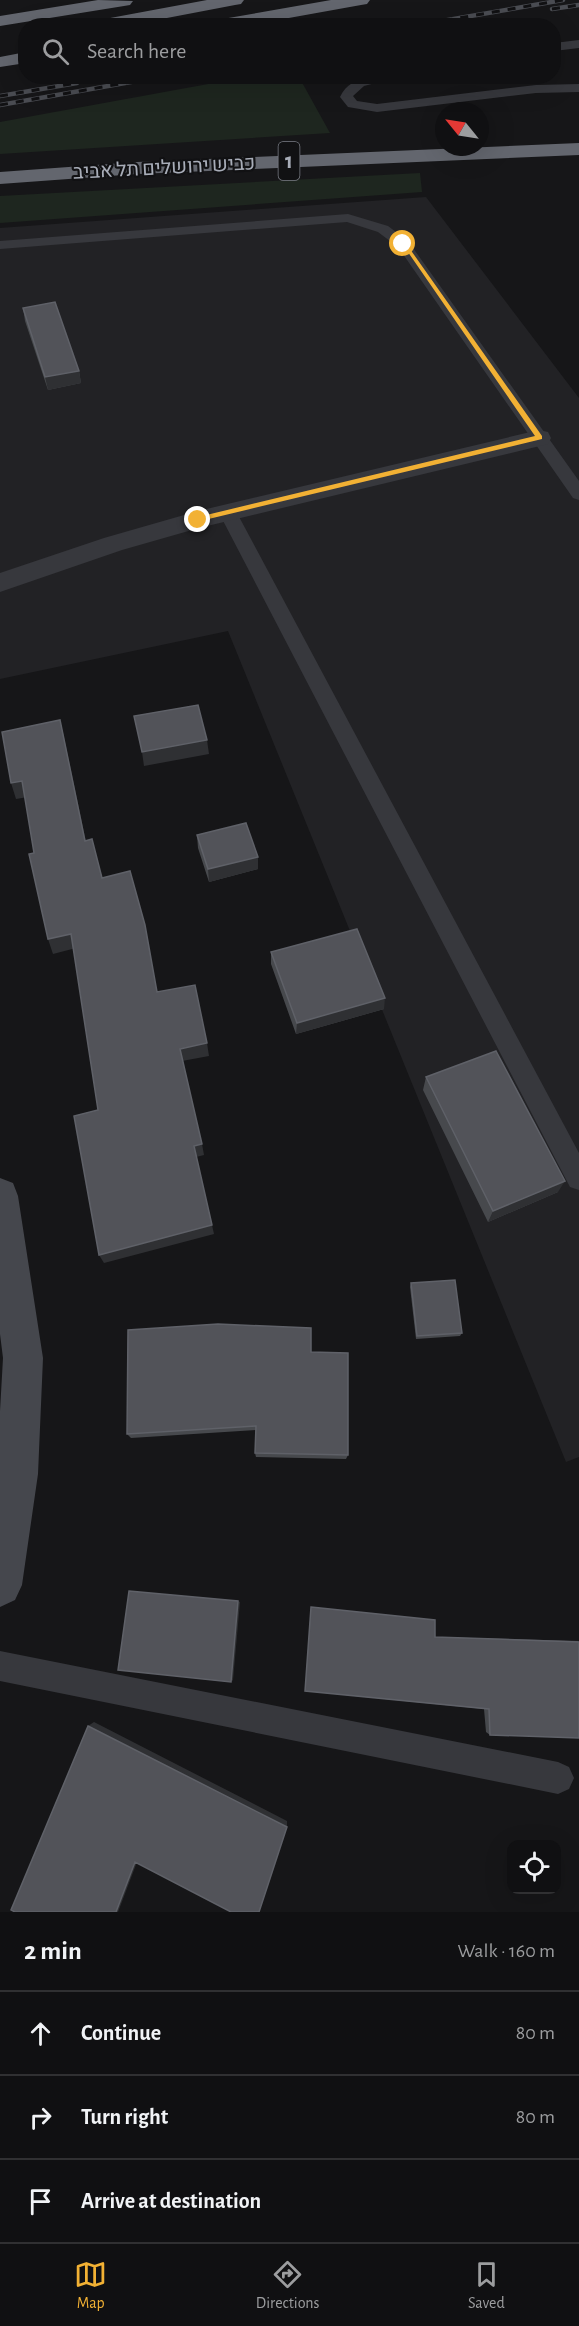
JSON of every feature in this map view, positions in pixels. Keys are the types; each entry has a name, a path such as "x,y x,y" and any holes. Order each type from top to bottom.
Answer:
{"highway":[{"path":"18,18 128,0"},
{"path":"137,18 235,0"},
{"path":"256,18 361,0"},
{"path":"0,21 18,18"},
{"path":"0,62 18,59"},
{"name":"כביש ירושלים תל אביב","path":"0,179 149,168 579,149"}],"street":[{"path":"0,583 113,544 228,513 539,438"},
{"path":"0,1196 23,1358 17,1474 0,1585"}],"lane":[{"path":"561,46 579,44"},
{"path":"361,84 350,88 346,97 352,104 377,108 536,89 579,88"},
{"path":"0,246 348,218 383,229 403,244 579,494"},
{"path":"228,513 579,1178"},
{"path":"0,1666 558,1778"}],"shaded area":[{"path":"208,84 303,84 330,133 0,154 0,122"},
{"path":"420,173 422,192 0,223 0,196"},
{"path":"426,197 579,398 579,1457 566,1462 228,631 0,679 0,228"}],"building":[{"path":"55,302 79,371 45,377 23,308"},
{"path":"198,705 207,740 142,752 134,716"},
{"path":"60,720 85,841 92,839 102,878 130,871 145,925 157,992 195,985 207,1043 180,1049 202,1144 194,1146 212,1225 99,1255 74,1116 98,1110 71,934 48,939 29,854 34,853 22,781 11,783 2,732"},
{"path":"246,823 258,857 208,869 197,835"},
{"path":"357,929 385,998 297,1023 271,952"},
{"path":"496,1051 565,1181 493,1211 426,1077"},
{"path":"455,1280 462,1333 417,1336 411,1283"},
{"path":"218,1324 311,1328 311,1352 348,1353 348,1455 255,1453 256,1426 127,1434 128,1330"},
{"path":"129,1591 238,1601 231,1682 118,1670"},
{"path":"311,1607 435,1620 435,1637 579,1642 579,1738 490,1735 489,1709 305,1691"},
{"path":"88,1726 287,1827 259,1912 231,1912 135,1862 116,1912 15,1912 11,1910"}],"railway":[{"path":"459,18 563,0"},
{"path":"552,9 579,5"},
{"path":"0,96 71,84"},
{"path":"0,105 119,84"}],"route":[{"path":"198,520 539,438 403,244"}]}
